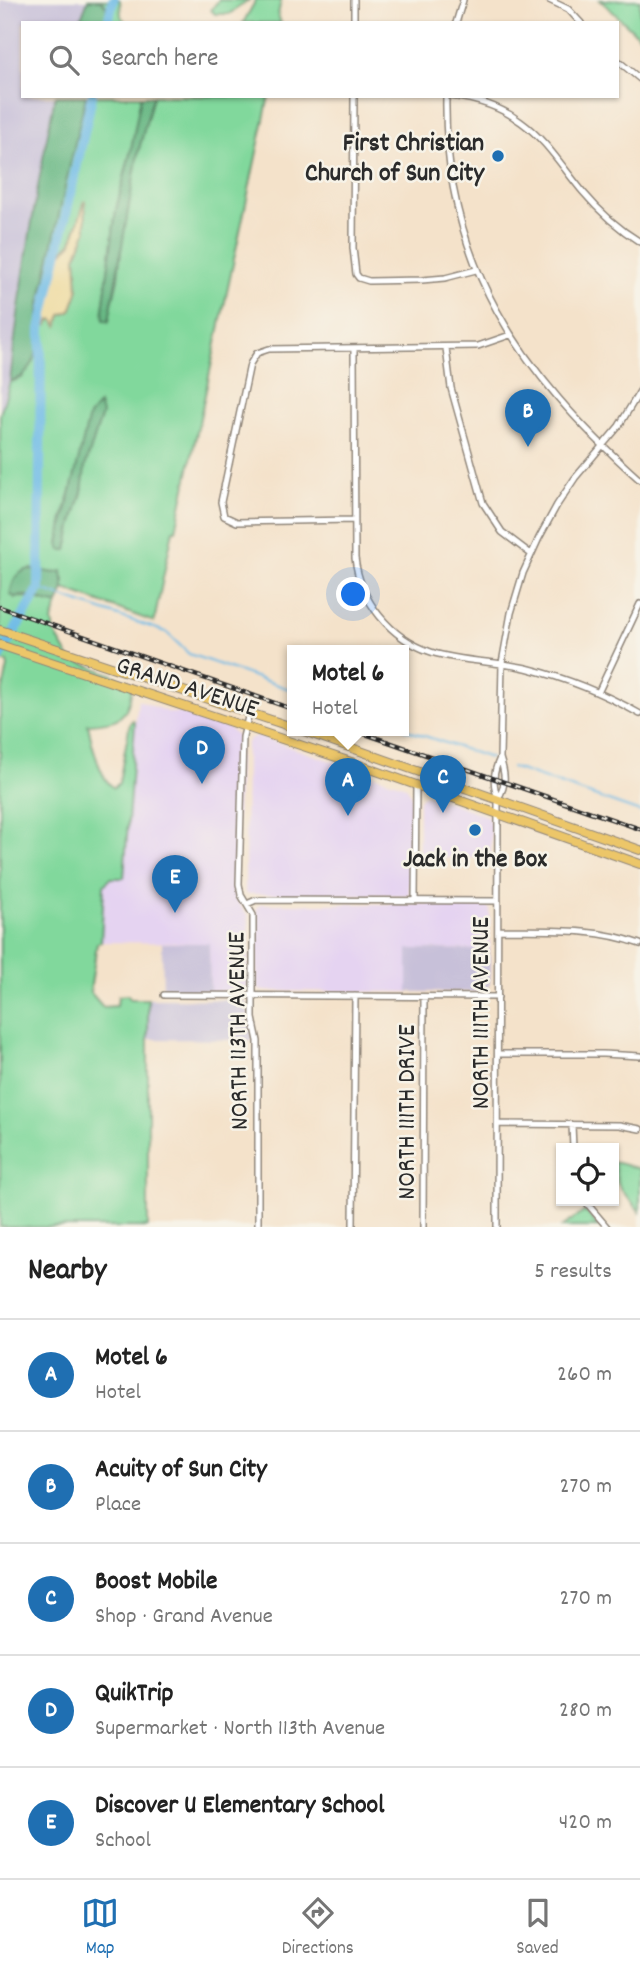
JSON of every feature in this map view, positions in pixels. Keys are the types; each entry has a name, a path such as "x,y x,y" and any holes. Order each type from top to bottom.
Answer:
{"highway":[{"name":"GRAND AVENUE","path":"0,630 287,725"},
{"name":"GRAND AVENUE","path":"0,645 244,725 640,864"},
{"path":"317,736 640,850"}],"street":[{"path":"354,0 354,21"},
{"path":"457,21 463,0"},
{"path":"548,0 568,9 579,21"},
{"path":"619,62 640,79"},
{"path":"354,98 354,267 359,278 369,281 437,280 476,270"},
{"path":"448,98 446,137 450,183 476,270 510,335 531,366 604,446 640,480"},
{"path":"461,98 498,108 523,123 537,136 584,194 604,214 640,242"},
{"path":"354,520 237,522 224,516 220,502 250,364 257,353 269,349 478,346 510,335"},
{"path":"446,348 451,388 483,503 502,532 531,554"},
{"path":"354,349 355,562 374,611 405,639 433,653 502,663 548,674 598,693 640,714"},
{"name":"NORTH 111TH AVENUE","path":"498,798 504,790 504,772 500,758 502,663 516,594 531,554 550,517 575,478 604,446 640,391"},
{"path":"598,693 640,604"},
{"name":"NORTH 113TH AVENUE","path":"249,713 244,725 239,884 241,895 253,915 253,1018 258,1041 258,1227"},
{"name":"NORTH 111TH AVENUE","path":"497,1227 498,798 494,789 495,769 500,758"},
{"path":"415,901 416,784"},
{"path":"247,904 256,900 498,901"},
{"path":"498,930 572,930 601,933 640,944"},
{"path":"164,995 498,997"},
{"path":"353,1227 355,996"},
{"name":"NORTH 111TH DRIVE","path":"423,1227 424,997"},
{"path":"498,1054 640,1056"},
{"path":"497,1124 619,1125 640,1129"},
{"path":"572,1125 573,1143"},
{"path":"589,1206 607,1227"}],"shaded area":[{"path":"0,0 88,0 80,21 21,21 21,98 55,98 17,315 10,382 0,415"},
{"path":"138,700 170,713 181,713 228,728 237,735 235,894 248,916 249,926 248,987 244,991 210,991 209,943 101,942 104,886 110,878 124,877 128,795"},
{"path":"257,736 406,786 411,794 409,895 245,894 246,745 249,739"},
{"path":"424,795 487,816 491,825 491,858 419,857 419,800"},
{"path":"261,904 485,904 490,910 490,950 409,949 408,992 261,991 257,987 257,908"},
{"path":"162,943 209,943 210,991 163,991"},
{"path":"408,949 490,950 490,984 483,992 408,992"},
{"path":"148,999 244,1000 247,1003 253,1040 149,1039"}],"green space":[{"path":"88,0 101,0 106,6 109,21 80,21"},
{"path":"101,0 120,0 121,16 125,21 109,21 106,6"},
{"path":"219,0 249,0 229,14 215,14 211,10"},
{"path":"256,0 281,0 278,15 280,21 244,21"},
{"path":"600,0 640,0 640,37"},
{"path":"55,98 86,98 40,303 37,351 29,370 10,382 29,239"},
{"path":"86,98 141,98 116,210 103,310 108,321 118,279 138,153 152,98 269,98 154,622 64,589 64,579 55,573 31,569 15,598 58,604 52,621 54,632 70,659 111,674 132,687 128,706 120,717 107,722 88,724 100,769 114,788 119,783 130,723 133,720 135,723 124,878 110,878 104,886 101,942 97,943 90,992 103,1007 117,1006 118,996 148,999 148,1227 0,1227 0,703 8,667 7,662 0,662 0,415 10,382 22,378 37,353 37,320 67,172","holes":["85,203 86,231 76,257 78,292 71,311 49,321 47,325 40,323 52,262 71,243","102,414 85,467 82,492 67,550 61,550 62,521 67,502"]},
{"path":"141,98 152,98 138,153 109,321 104,320 103,310 116,210"},
{"path":"99,404 102,414 85,467 82,492 67,550 61,550 59,544 62,528 89,416"},
{"path":"31,569 55,573 62,571 64,589 58,604 10,595 16,578"},
{"path":"619,1163 640,1169 640,1212 619,1186"},
{"path":"585,1211 599,1227 562,1227"}],"sand":[{"path":"85,200 86,231 76,257 78,292 71,311 61,315 58,326 53,319 48,325 40,323 52,262 72,243"}],"waterway":[{"path":"108,21 113,0"},
{"path":"0,657 39,589 41,328 92,98"},
{"path":"39,589 166,632 189,654 287,688"},
{"path":"409,731 490,758"},
{"path":"511,767 640,812"}],"railway":[{"path":"0,607 287,707"},
{"path":"371,736 640,829"}],"place":[{"name":"First Christian Church of Sun City","path":"498,156"},
{"name":"Acuity of Sun City","path":"528,447"},
{"name":"QuikTrip","path":"202,784"},
{"name":"Boost Mobile","path":"443,813"},
{"name":"Motel 6","path":"348,816"},
{"name":"Jack in the Box","path":"475,830"},
{"name":"Discover U Elementary School","path":"175,913"}]}
